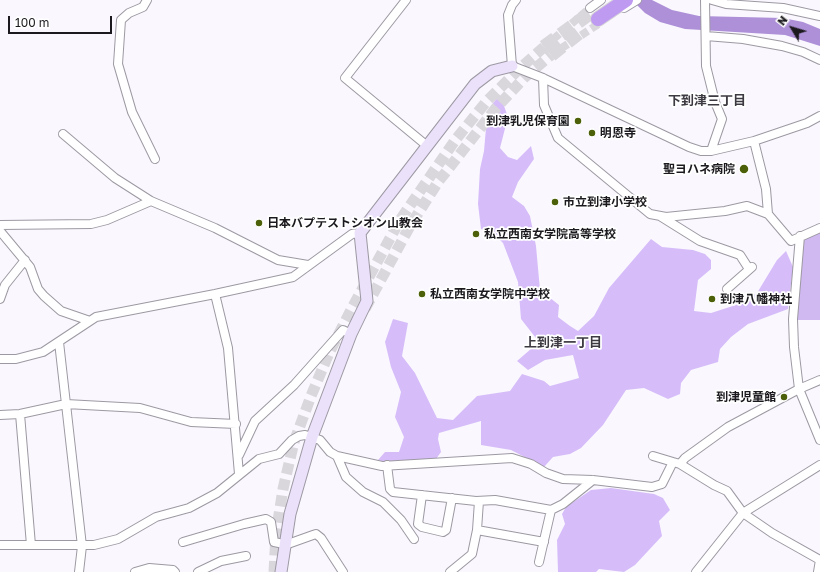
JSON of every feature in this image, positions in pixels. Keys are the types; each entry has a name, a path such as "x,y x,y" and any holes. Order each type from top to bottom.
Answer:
{"highway":[{"path":"596,12 621,2"}],"street":[{"path":"147,0 143,7 129,13 121,20 118,64 132,112 155,160"},
{"path":"406,0 345,78 426,145"},
{"path":"512,66 508,15 516,0"},
{"path":"621,2 637,0"},
{"path":"705,0 706,66 714,102 722,119 711,151"},
{"path":"712,0 726,4 783,8 820,16"},
{"path":"706,36 743,39 782,46 803,52 820,60"},
{"path":"281,572 290,514 312,438 351,334 367,301 360,233 426,145 483,76 496,69 512,66 543,78 681,144 700,151 711,151 754,141 807,123 820,116"},
{"path":"543,78 544,105 558,138 650,214 666,217 684,214 698,214 748,206 768,214 791,241 820,228"},
{"path":"63,134 115,178 151,201 215,228 278,260 308,265"},
{"path":"754,141 766,188 768,214"},
{"path":"0,225 91,224 107,220 151,201"},
{"path":"660,216 700,241 740,255 751,268 727,289"},
{"path":"0,231 30,267 38,289 44,296 61,311 90,321"},
{"path":"0,360 16,359 43,352 96,317 293,277 352,234 360,233"},
{"path":"800,236 793,319 798,389 820,440"},
{"path":"0,299 5,285 25,260"},
{"path":"215,294 228,348 236,424 239,474"},
{"path":"238,458 255,421 294,385 343,330 351,334"},
{"path":"59,342 82,546 79,572"},
{"path":"0,545 82,546 94,545 118,539 156,517 189,508 217,493 239,474 259,460 279,454 299,436 305,435 320,440 330,452 337,456 387,466 512,458 531,464 546,473 563,479 593,480 652,488 662,484 677,463 728,427 798,389 820,380"},
{"path":"0,415 20,414 66,404 140,408 191,422 236,424"},
{"path":"20,414 31,545"},
{"path":"337,456 346,477 363,492 383,502 401,520 414,539"},
{"path":"653,456 677,463 714,485 727,490 743,513 772,533 820,560 818,572"},
{"path":"696,572 743,513 820,464"},
{"path":"387,466 390,488 393,492 479,501 495,500 551,510 563,504 593,480"},
{"path":"422,495 418,524 422,527 443,532 446,530 452,498"},
{"path":"450,572 472,554 477,530 479,501"},
{"path":"540,562 551,510"},
{"path":"183,542 266,519 271,522 274,542 285,545 316,534 321,538 343,572"},
{"path":"477,530 544,542"},
{"path":"198,572 221,561 246,556"},
{"path":"135,572 149,568 173,570 175,572"}],"shaded area":[{"path":"632,0 652,0 672,10 699,16 783,18 803,22 820,29 820,46 785,35 685,29 660,22 645,13"},
{"path":"500,95 508,117 500,148 508,157 517,160 531,146 534,159 518,182 512,197 524,206 530,216 536,246 540,290 559,305 558,317 570,326 578,331 594,316 609,288 651,239 662,247 693,250 705,254 711,260 711,269 698,280 694,311 711,313 736,305 757,293 777,260 786,251 793,267 788,309 748,324 731,337 720,349 718,362 691,370 681,383 680,394 668,399 644,388 626,390 603,425 581,448 570,454 553,457 544,467 511,450 481,445 481,421 439,433 438,439 441,452 436,459 388,463 378,460 385,452 399,452 404,437 395,417 401,392 391,367 385,342 393,319 408,323 402,356 415,373 437,418 453,420 477,396 510,391 522,374 544,381 550,386 579,378 573,355 545,360 528,370 517,361 539,342 521,319 518,282 503,243 491,231 481,229 478,204 480,169 484,151 486,128 493,103"},
{"path":"820,232 820,320 796,320 804,239"},
{"path":"611,488 654,494 663,498 670,510 659,521 662,536 635,565 624,572 599,569 596,572 558,572 557,540 565,524 562,514 566,507 591,490"}],"tunnel":[{"path":"544,47 590,8"},
{"path":"544,47 593,11"},
{"path":"551,55 600,23"},
{"path":"551,55 580,32"},
{"path":"274,572 276,534 283,489 294,442 329,353 352,308 400,220 456,139 487,101 544,47"},
{"path":"365,309 410,226 438,182 496,108 525,77 551,55"}],"place":[{"name":"到津乳児保育園","path":"578,121"},
{"name":"明恩寺","path":"592,133"},
{"name":"聖ヨハネ病院","path":"744,169"},
{"name":"市立到津小学校","path":"555,202"},
{"name":"日本バプテストシオン山教会","path":"259,223"},
{"name":"私立西南女学院高等学校","path":"476,234"},
{"name":"私立西南女学院中学校","path":"422,294"},
{"name":"到津八幡神社","path":"712,299"},
{"name":"到津児童館","path":"784,397"}],"district":[{"name":"下到津三丁目","path":"707,101"},
{"name":"上到津一丁目","path":"563,343"}]}
